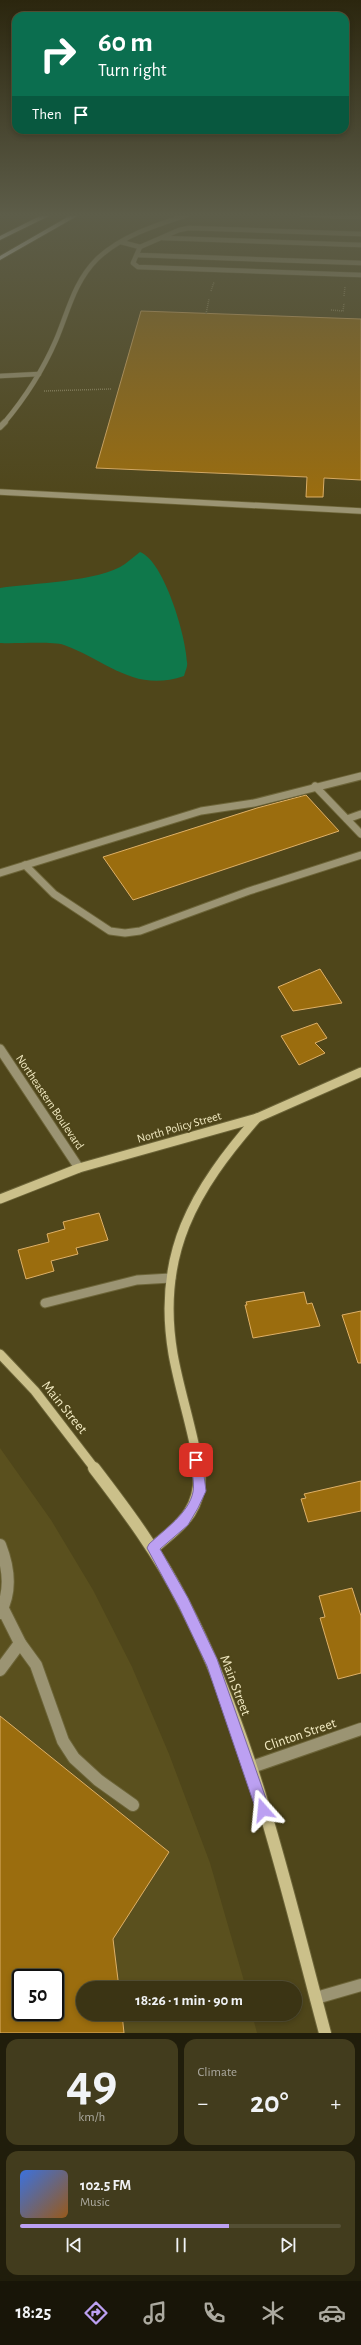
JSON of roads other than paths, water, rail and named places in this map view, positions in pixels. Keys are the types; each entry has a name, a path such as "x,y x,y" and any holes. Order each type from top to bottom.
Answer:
{"street":[{"path":"0,427 20,404 39,374 68,310"},
{"path":"0,376 39,374"},
{"path":"0,492 361,511"},
{"path":"0,873 201,811 254,803 316,786 361,776"},
{"path":"316,786 361,834"},
{"path":"347,819 361,814"},
{"path":"25,865 60,898 110,931 125,933 140,931 249,891 361,855"},
{"name":"Northeastern Boulevard","path":"0,1049 79,1168"},
{"name":"North Policy Street","path":"0,1199 79,1168 256,1118 361,1072"},
{"path":"153,1548 184,1520 200,1491 196,1460 172,1338 169,1312 171,1278 180,1237 201,1188 228,1149 256,1118"},
{"path":"45,1303 137,1280 171,1278"},
{"name":"Main Street","path":"0,1354 60,1423 153,1548 184,1602 213,1664 249,1768 297,1924 325,2033"},
{"path":"0,1545 5,1556 9,1588 1,1611 20,1643 36,1665 63,1741 74,1758 98,1780 133,1805"},
{"path":"0,1670 20,1643"},
{"name":"Clinton Street","path":"249,1768 361,1729"},
{"path":"316,1998 361,1985"}]}
